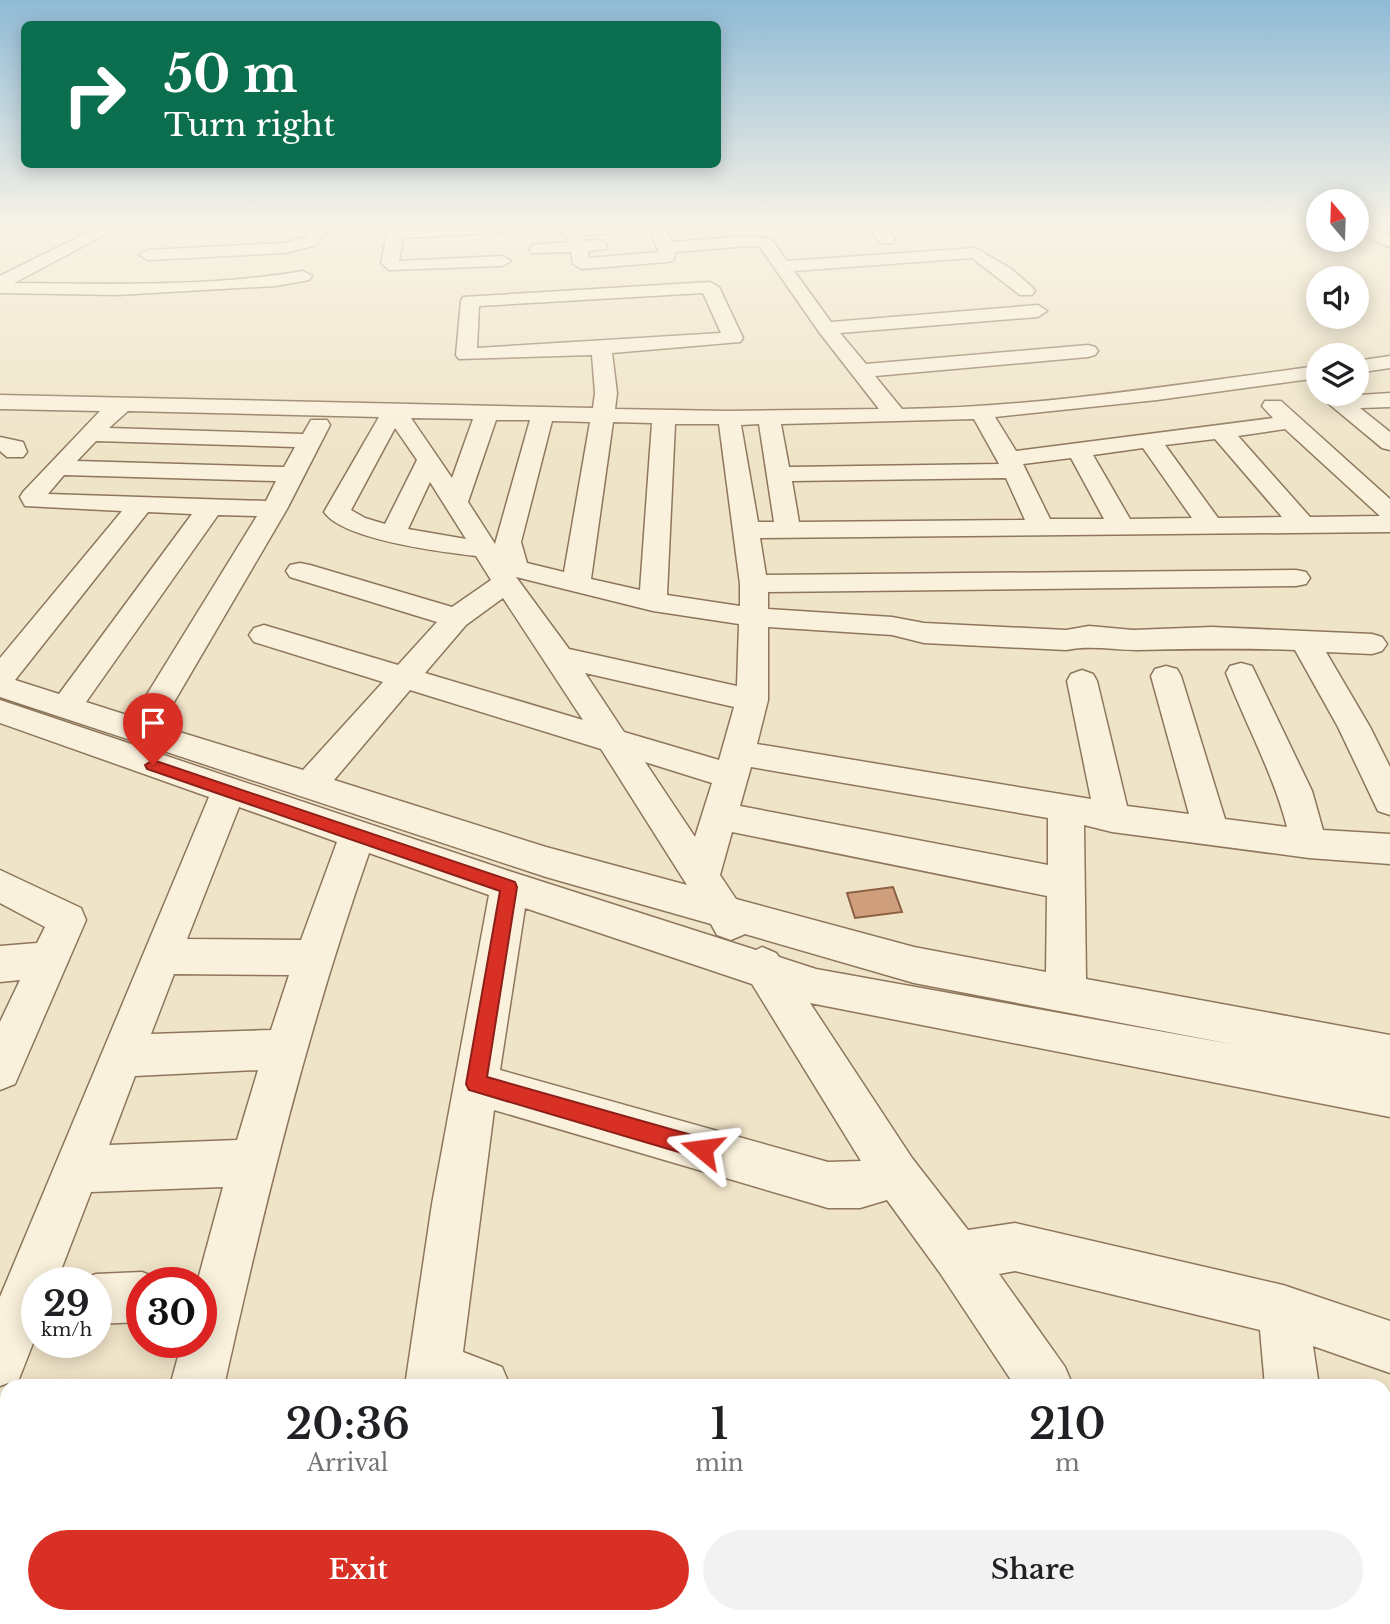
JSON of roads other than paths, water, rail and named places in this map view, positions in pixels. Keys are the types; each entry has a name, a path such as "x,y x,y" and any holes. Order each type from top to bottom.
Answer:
{"street":[{"path":"605,300 546,303 470,301 466,355 549,343 601,348 649,339 733,338 716,300"},
{"path":"806,300 896,416"},
{"path":"811,307 838,305"},
{"path":"826,328 1038,311"},
{"path":"843,349 870,346"},
{"path":"576,584 606,393 601,348"},
{"path":"861,371 1088,351"},
{"path":"1369,365 1390,362"},
{"path":"0,402 729,418 896,416 981,412 1248,381 1306,377"},
{"path":"1248,381 1390,512"},
{"path":"1369,399 1390,400"},
{"path":"124,404 110,413 58,468 32,497 34,501 209,509 274,509"},
{"path":"1345,406 1386,435"},
{"path":"141,731 274,509 330,408"},
{"path":"394,410 506,582 559,657 724,914 767,972 895,1174 957,1256 1041,1379"},
{"path":"394,410 337,512 339,527 393,533 438,544 485,549"},
{"path":"456,502 487,412"},
{"path":"981,412 1012,465 1041,527"},
{"path":"543,413 508,542 515,568 653,602 754,617 892,626 924,633 1066,640 1089,636 1133,640 1212,637 1372,644"},
{"path":"653,602 664,416"},
{"path":"701,877 752,700 754,583 729,418"},
{"path":"769,418 788,530"},
{"path":"779,474 1012,465 1079,450 1290,422"},
{"path":"1222,431 1302,524"},
{"path":"90,434 310,441"},
{"path":"1150,441 1211,526"},
{"path":"1079,450 1121,526"},
{"path":"393,533 429,460"},
{"path":"58,468 292,474"},
{"path":"0,678 141,506"},
{"path":"66,707 209,509"},
{"path":"748,530 1390,524"},
{"path":"300,571 456,618"},
{"path":"754,583 1296,579"},
{"path":"309,786 456,618 506,582"},
{"path":"1354,621 1390,667"},
{"path":"264,635 613,740 735,764 1066,807 1112,818 1309,844 1390,849"},
{"path":"1306,642 1354,727 1390,802"},
{"path":"559,657 752,700"},
{"path":"1241,673 1295,791 1309,844"},
{"path":"1166,676 1211,830"},
{"path":"1082,681 1112,818"},
{"path":"0,686 546,862 914,965 1390,1055"},
{"path":"0,712 509,887 816,987 1390,1095"},
{"path":"43,1267 77,1169 212,828 229,792"},
{"path":"1066,807 1066,993"},
{"path":"719,816 1066,884"},
{"path":"217,1273 315,958 358,834"},
{"path":"0,885 67,920 2,1060"},
{"path":"434,1378 456,1204 509,887"},
{"path":"162,956 315,958"},
{"path":"0,964 50,960"},
{"path":"122,1056 286,1049"},
{"path":"476,1084 828,1185 859,1185 895,1174"},
{"path":"77,1169 253,1163"},
{"path":"957,1256 1015,1247 1283,1310 1390,1347"},
{"path":"1283,1310 1291,1379"},
{"path":"0,1360 21,1320"},
{"path":"198,1379 201,1358"}]}
